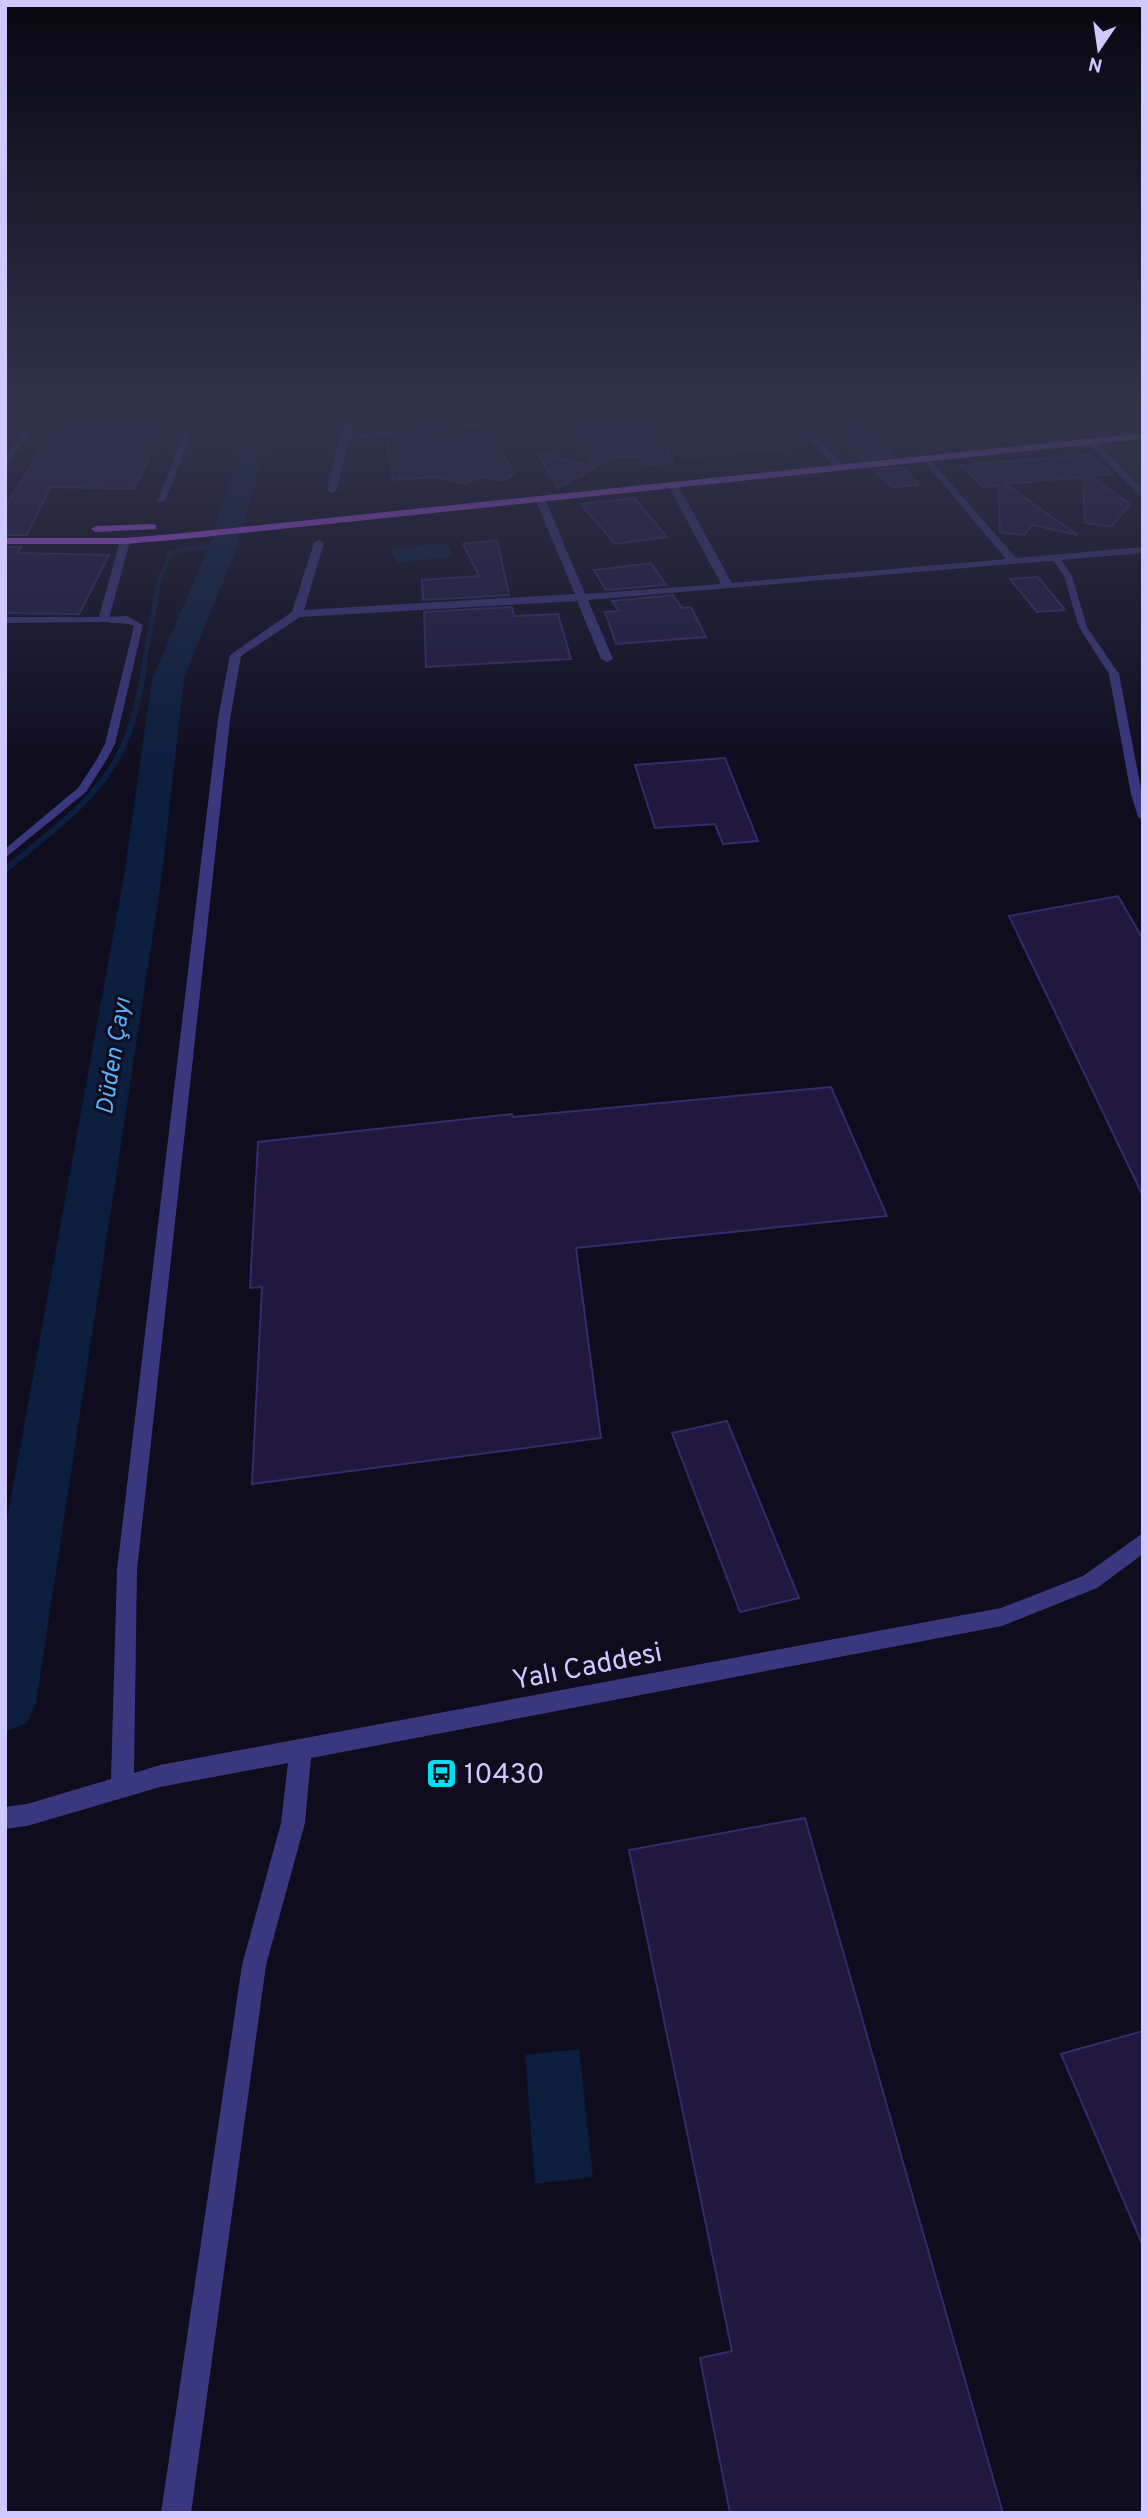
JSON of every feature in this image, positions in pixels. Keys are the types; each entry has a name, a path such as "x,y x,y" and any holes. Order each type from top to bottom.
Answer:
{"main road":[{"path":"5,541 154,539"}],"street":[{"path":"557,539 607,659"},
{"path":"702,539 728,586"},
{"path":"994,539 1013,561"},
{"path":"5,620 104,620 125,541"},
{"path":"297,614 319,543"},
{"path":"122,1788 127,1570 224,719 236,655 297,614 583,598 1143,550"},
{"name":"Yalı Caddesi","path":"16,1816 160,1776 1002,1617 1090,1582 1143,1542"},
{"path":"176,2513 254,1965 293,1823 301,1750"}],"lane":[{"path":"1055,557 1068,576 1083,627 1114,674 1136,794 1143,817"},
{"path":"5,855 82,790 110,744 139,625 127,619 104,620"}],"water":[{"path":"447,543 454,556 397,563 390,549"},
{"path":"579,2049 593,2177 535,2184 525,2055"}],"building":[{"path":"610,539 656,539 615,544"},
{"path":"497,540 509,595 423,600 422,580 479,576 463,544"},
{"path":"5,547 21,547 18,553 109,555 79,614 5,613"},
{"path":"651,563 666,585 606,590 594,570"},
{"path":"1038,577 1065,610 1037,612 1010,579"},
{"path":"673,595 682,608 691,607 706,637 616,644 605,612 619,611 612,601"},
{"path":"512,607 514,616 558,614 571,659 426,667 424,612"},
{"path":"725,758 758,841 723,844 715,824 655,828 635,765"},
{"path":"1118,896 1143,939 1143,1196 1009,916"},
{"path":"831,1087 887,1216 576,1248 601,1438 252,1484 262,1287 250,1288 258,1142 512,1114 513,1117"},
{"path":"727,1421 799,1598 740,1612 672,1433"},
{"path":"805,1818 1003,2513 730,2513 700,2358 732,2351 629,1850"},
{"path":"1143,2031 1143,2246 1061,2054"}],"waterway":[{"name":"Düden Çayı","path":"5,1703 143,875 168,679 226,539"},
{"path":"144,664 159,581 171,552 224,544"},
{"path":"5,870 85,801 111,769 130,730 145,663"}],"place":[{"name":"10430","path":"441,1773"}]}
